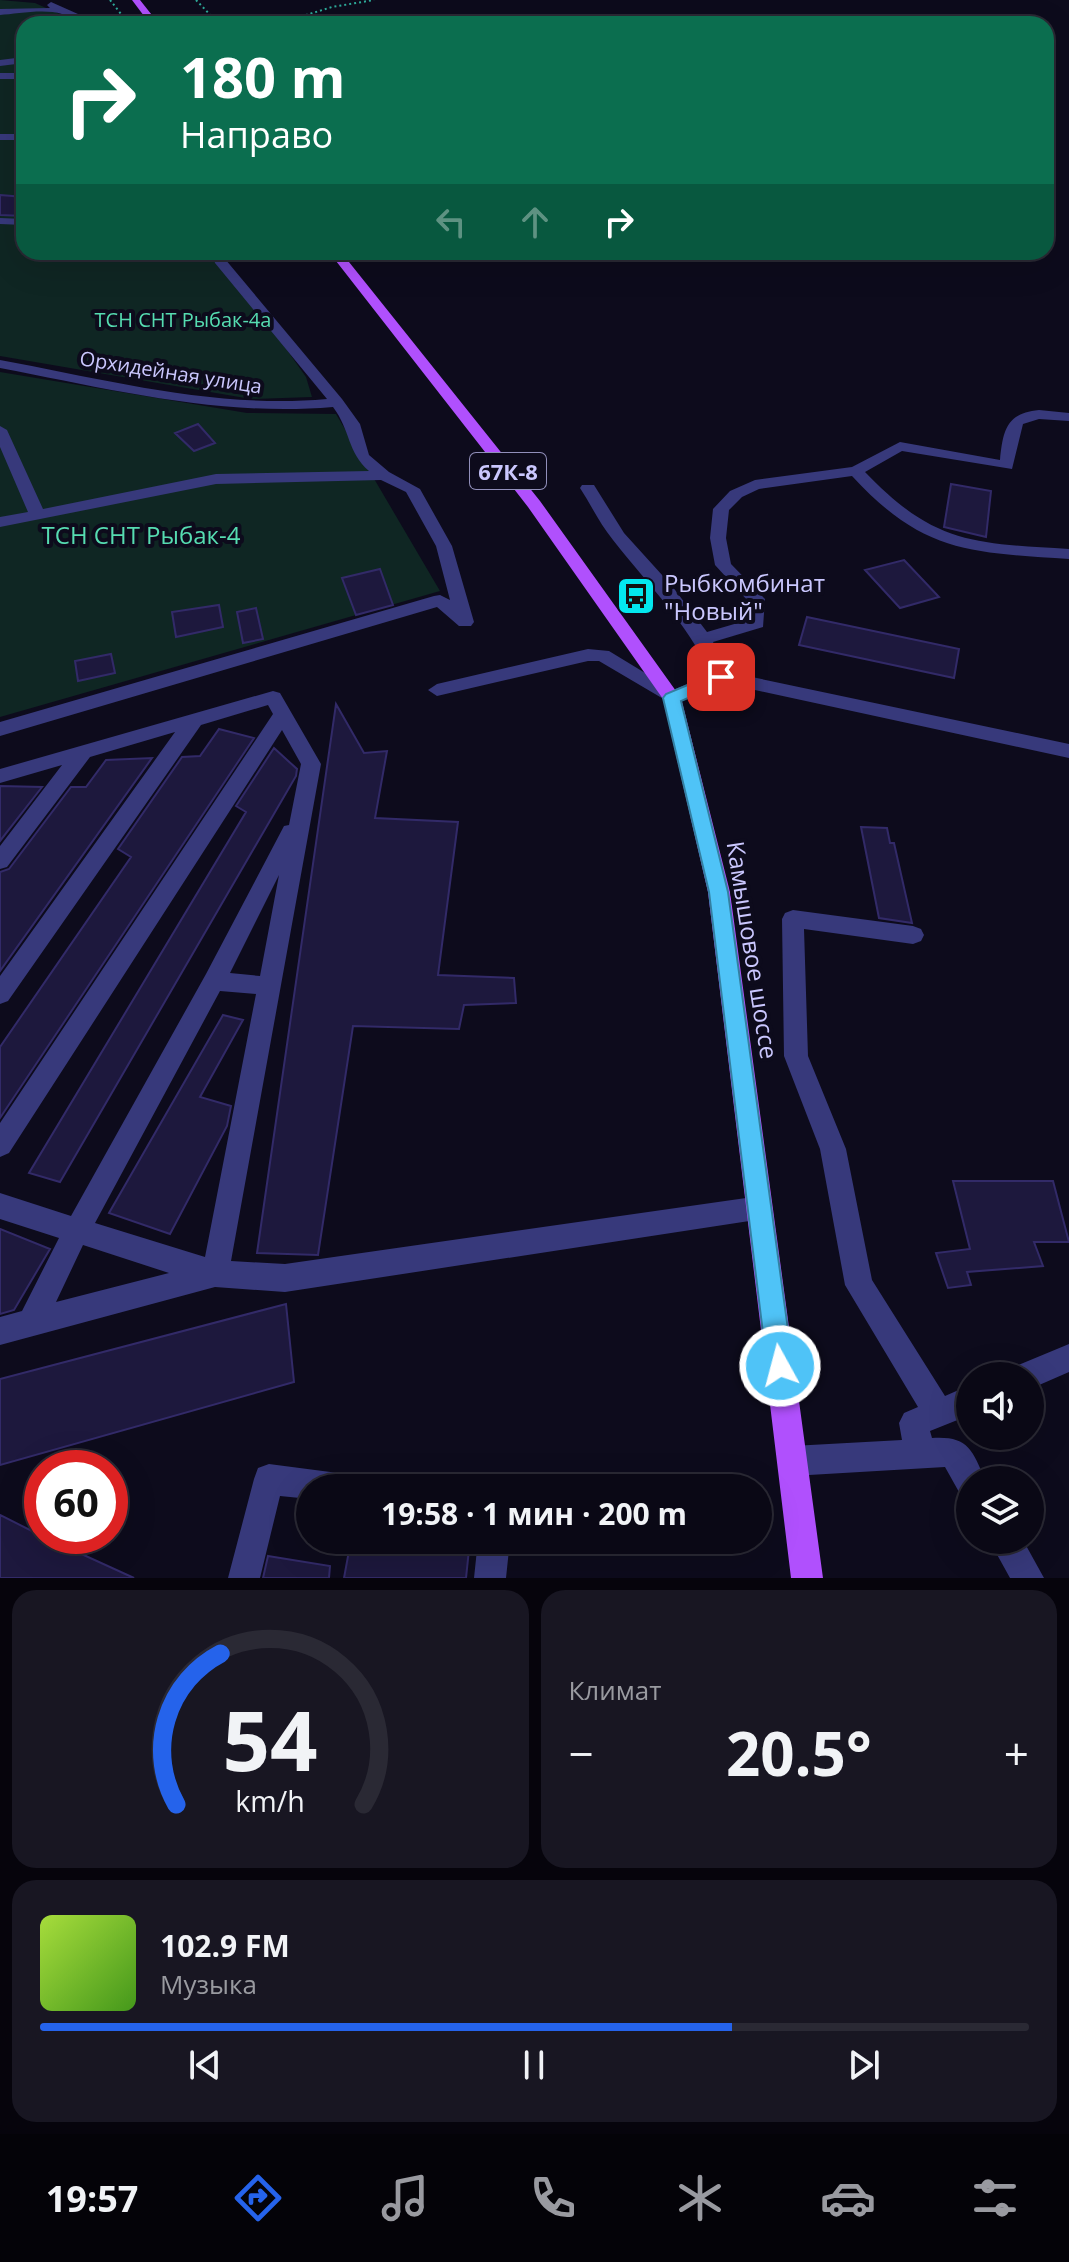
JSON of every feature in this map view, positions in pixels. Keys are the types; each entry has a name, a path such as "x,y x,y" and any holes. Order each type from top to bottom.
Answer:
{"main road":[{"path":"136,0 149,16"},
{"name":"Камышовое шоссе","path":"341,260 534,504 672,698 719,892 807,1578"}],"street":[{"path":"27,0 46,3 75,16"},
{"path":"0,12 62,10"},
{"path":"2,723 403,613 440,600 465,622 444,546 412,489 384,475 362,457 353,424 219,260"},
{"name":"Орхидейная улица","path":"0,364 154,392 273,408 337,402"},
{"path":"703,639 757,623 756,599 723,565 718,538 721,509 736,494 755,485 856,471 900,446 1007,466 1013,427 1021,419 1043,414 1069,417"},
{"path":"0,430 37,514"},
{"path":"856,471 875,492 932,534 995,548 1069,554"},
{"path":"0,522 216,479 384,475"},
{"path":"588,488 618,536 666,590 703,639 721,677"},
{"path":"437,690 588,655 603,655 672,698 721,677 1069,751"},
{"path":"0,776 273,697 311,764 215,1274"},
{"path":"0,1145 283,714"},
{"path":"0,994 194,720"},
{"path":"0,861 83,752"},
{"path":"31,1323 77,1230 214,981 302,811"},
{"path":"913,935 793,919 796,1056 833,1149 859,1285 939,1413"},
{"path":"214,981 269,986"},
{"path":"0,1206 215,1274 285,1278 760,1209"},
{"path":"0,1331 215,1274"},
{"path":"1044,1368 1069,1358"},
{"path":"920,1454 914,1423 956,1406"},
{"path":"792,1461 953,1452 961,1466"},
{"path":"244,1578 269,1479 296,1483"},
{"path":"490,1578 493,1554"},
{"path":"1013,1554 1028,1578"}],"path":[{"path":"110,0 123,16"},
{"path":"196,0 211,16"},
{"path":"303,16 374,0"}],"green space":[{"name":"ТСН СНТ Рыбак-4а","path":"0,0 35,3 64,16 16,16 16,260 224,260 306,377 312,397 251,399 0,356"},
{"name":"ТСН СНТ Рыбак-4","path":"0,372 247,413 336,414 440,591 0,717"}],"building":[{"path":"0,195 16,196 16,216 0,215"},
{"path":"198,424 215,443 194,451 175,433"},
{"path":"951,484 991,491 986,537 944,527"},
{"path":"904,560 939,597 900,608 865,570"},
{"path":"380,569 393,605 356,615 342,578"},
{"path":"219,605 223,627 176,637 172,612"},
{"path":"256,608 263,639 243,643 237,612"},
{"path":"807,617 959,649 954,678 799,645"},
{"path":"111,654 115,673 78,681 75,661"},
{"path":"336,704 364,753 387,751 375,818 458,822 438,975 514,978 516,1003 464,1005 459,1029 353,1026 318,1255 257,1253"},
{"path":"219,729 254,738 0,1118 0,1047 131,857 118,849 182,757 200,756"},
{"path":"274,748 297,769 296,776 60,1182 29,1173 246,812 236,806"},
{"path":"152,758 0,971 0,872 9,869 71,787 86,787 106,760"},
{"path":"0,786 42,787 0,841"},
{"path":"861,827 887,828 890,843 894,843 912,923 879,918"},
{"path":"223,1015 243,1020 200,1097 231,1106 227,1126 170,1234 109,1213"},
{"path":"953,1181 1053,1181 1069,1242 1034,1242 1043,1266 967,1272 971,1285 948,1288 936,1253 970,1249"},
{"path":"0,1229 50,1249 14,1310 0,1314"},
{"path":"286,1304 294,1382 53,1450 24,1450 24,1458 0,1465 0,1379"},
{"path":"0,1515 24,1527 24,1554 81,1554 134,1578 0,1578"},
{"path":"348,1554 469,1554 466,1578 344,1578"},
{"path":"268,1556 330,1566 329,1578 263,1578"}],"place":[{"name":"Рыбкомбинат \"Новый\"","path":"636,596"}],"route":[{"path":"721,677 672,698 719,892 780,1366"}]}
